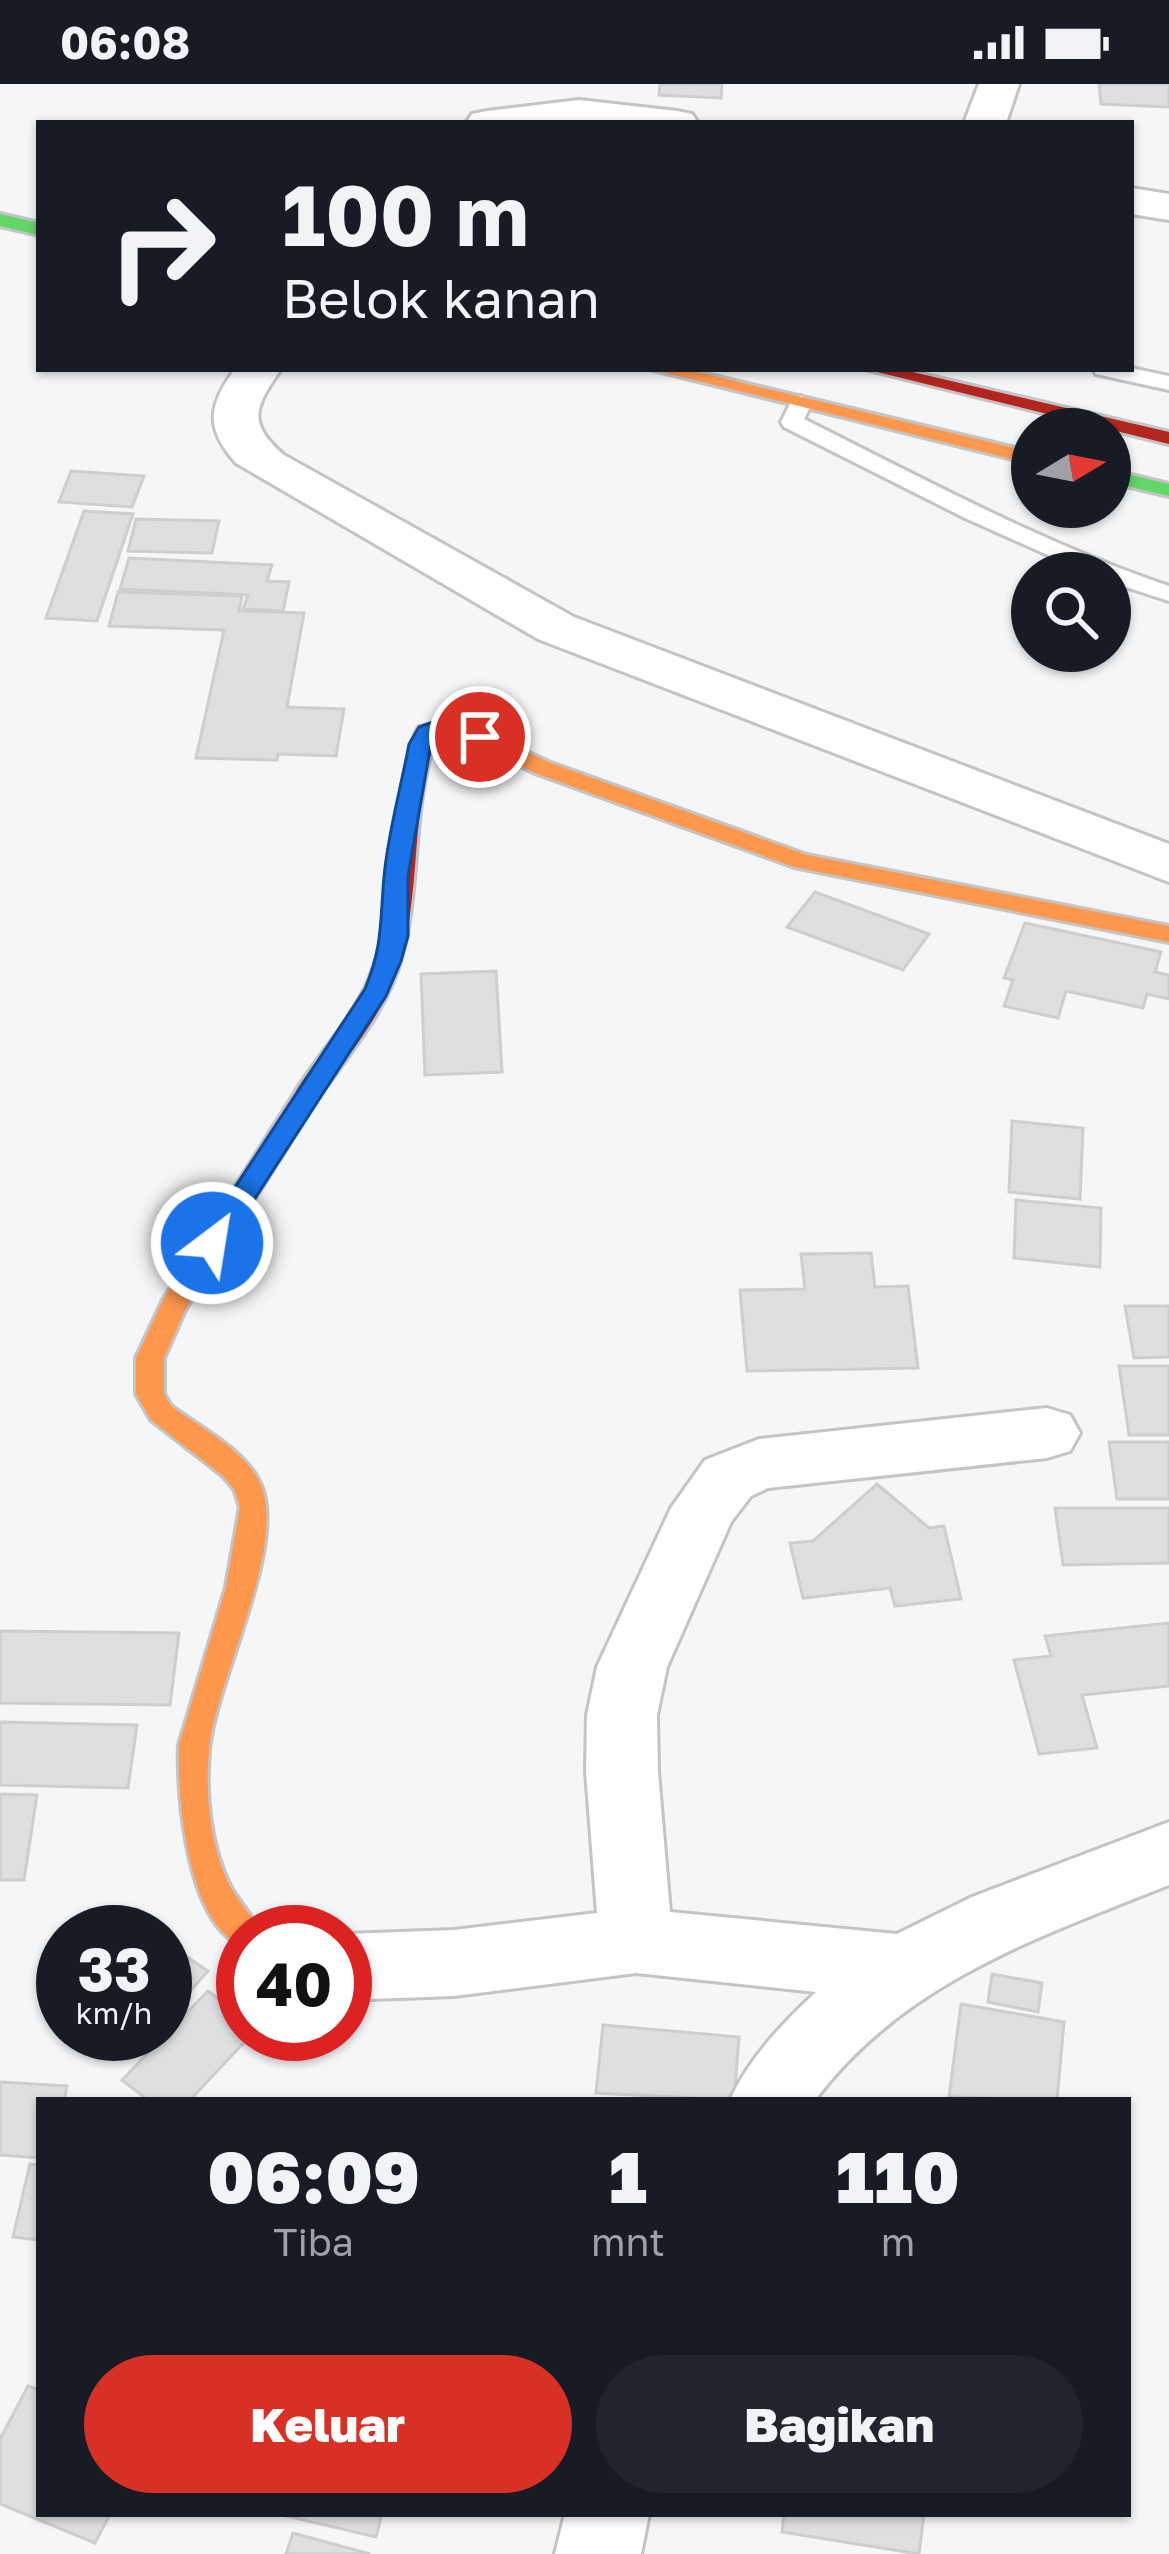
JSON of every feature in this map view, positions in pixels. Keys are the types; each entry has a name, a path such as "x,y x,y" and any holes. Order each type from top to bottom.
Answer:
{"main road":[{"path":"0,220 36,228"},
{"path":"672,372 1011,453"},
{"path":"888,372 1169,438"},
{"path":"1131,481 1169,490"},
{"path":"223,1905 203,1864 191,1776 194,1744 251,1542 254,1503 236,1467 160,1412 150,1395 149,1364 173,1309 254,1174 377,990 395,936 400,852 411,782 427,732 458,727 544,768 802,862 1169,934"}],"street":[{"path":"986,120 999,84"},
{"path":"512,120 579,112 650,120"},
{"path":"1134,201 1169,207"},
{"path":"249,381 231,422 241,444 266,465 556,628 1169,864"},
{"path":"636,1941 622,1715 632,1667 704,1508 728,1478 759,1464 1047,1433"},
{"path":"771,2097 826,2027 898,1967 967,1932 1169,1853"},
{"path":"372,1966 454,1963 636,1941 898,1967"},
{"path":"598,2554 606,2517"}],"lane":[{"path":"1118,372 1169,383"},
{"path":"801,403 792,422 1059,552"},
{"path":"1131,582 1169,594"}],"building":[{"path":"660,84 722,84 721,98 659,95"},
{"path":"1099,84 1169,84 1169,107 1101,104"},
{"path":"71,471 144,476 132,507 59,502"},
{"path":"84,511 133,514 97,621 46,618"},
{"path":"136,519 219,521 212,553 128,551"},
{"path":"129,558 272,565 267,581 289,582 283,611 243,609 248,595 120,589"},
{"path":"118,592 242,596 239,611 304,613 287,707 344,709 336,756 196,758 224,630 109,626"},
{"path":"815,892 929,934 903,970 787,927"},
{"path":"1025,923 1161,952 1155,972 1169,975 1169,999 1147,994 1143,1008 1066,991 1058,1018 1004,1006 1013,980 1004,978"},
{"path":"496,971 502,1072 425,1075 421,974"},
{"path":"1012,1121 1083,1128 1080,1199 1009,1192"},
{"path":"1016,1200 1101,1208 1100,1267 1014,1258"},
{"path":"871,1253 875,1287 908,1286 918,1368 747,1371 740,1290 805,1289 801,1254"},
{"path":"1125,1306 1169,1306 1169,1357 1134,1358"},
{"path":"1119,1366 1169,1366 1169,1435 1129,1435"},
{"path":"1109,1442 1169,1442 1169,1499 1117,1499"},
{"path":"877,1484 929,1528 944,1526 961,1599 895,1606 890,1588 803,1598 790,1543 813,1541"},
{"path":"1055,1508 1169,1508 1169,1563 1063,1565"},
{"path":"1169,1623 1169,1686 1082,1695 1097,1748 1039,1754 1014,1660 1051,1656 1045,1636"},
{"path":"0,1631 179,1633 170,1705 0,1703"},
{"path":"0,1722 137,1725 128,1788 0,1785"},
{"path":"0,1794 37,1795 24,1880 0,1880"},
{"path":"192,1960 208,1971 192,1989"},
{"path":"992,1974 1042,1983 1038,2012 988,2002"},
{"path":"208,1991 216,1997 216,2061 227,2061 193,2097 144,2097 122,2080 140,2061 192,2061 192,2008"},
{"path":"961,2004 1064,2022 1057,2097 949,2097"},
{"path":"603,2025 739,2037 734,2097 596,2093"},
{"path":"0,2082 67,2086 65,2097 36,2097 36,2158 0,2155"},
{"path":"30,2164 36,2165 36,2240 13,2237"},
{"path":"28,2386 36,2389 36,2517 108,2517 95,2543 0,2504 0,2439"},
{"path":"291,2517 381,2517 376,2537"},
{"path":"784,2517 924,2517 919,2554 782,2532"},
{"path":"293,2533 370,2554 286,2554"}],"traffic: fast":[{"path":"0,220 36,228"},
{"path":"1131,481 1169,490"}],"traffic: slow":[{"path":"673,372 1011,453"},
{"path":"477,736 543,768 802,862 1169,934"},
{"path":"225,1905 200,1844 194,1745 241,1587 254,1507 247,1485 233,1468 161,1413 150,1394 150,1358 173,1307 309,1091"}],"traffic: jam":[{"path":"888,372 1169,438"},
{"path":"309,1091 356,1026 384,973 396,926 411,787 427,732 458,727 477,736"}],"route":[{"path":"212,1243 377,990 395,936 396,876 420,744 427,732 441,726 458,727 480,737"}]}
